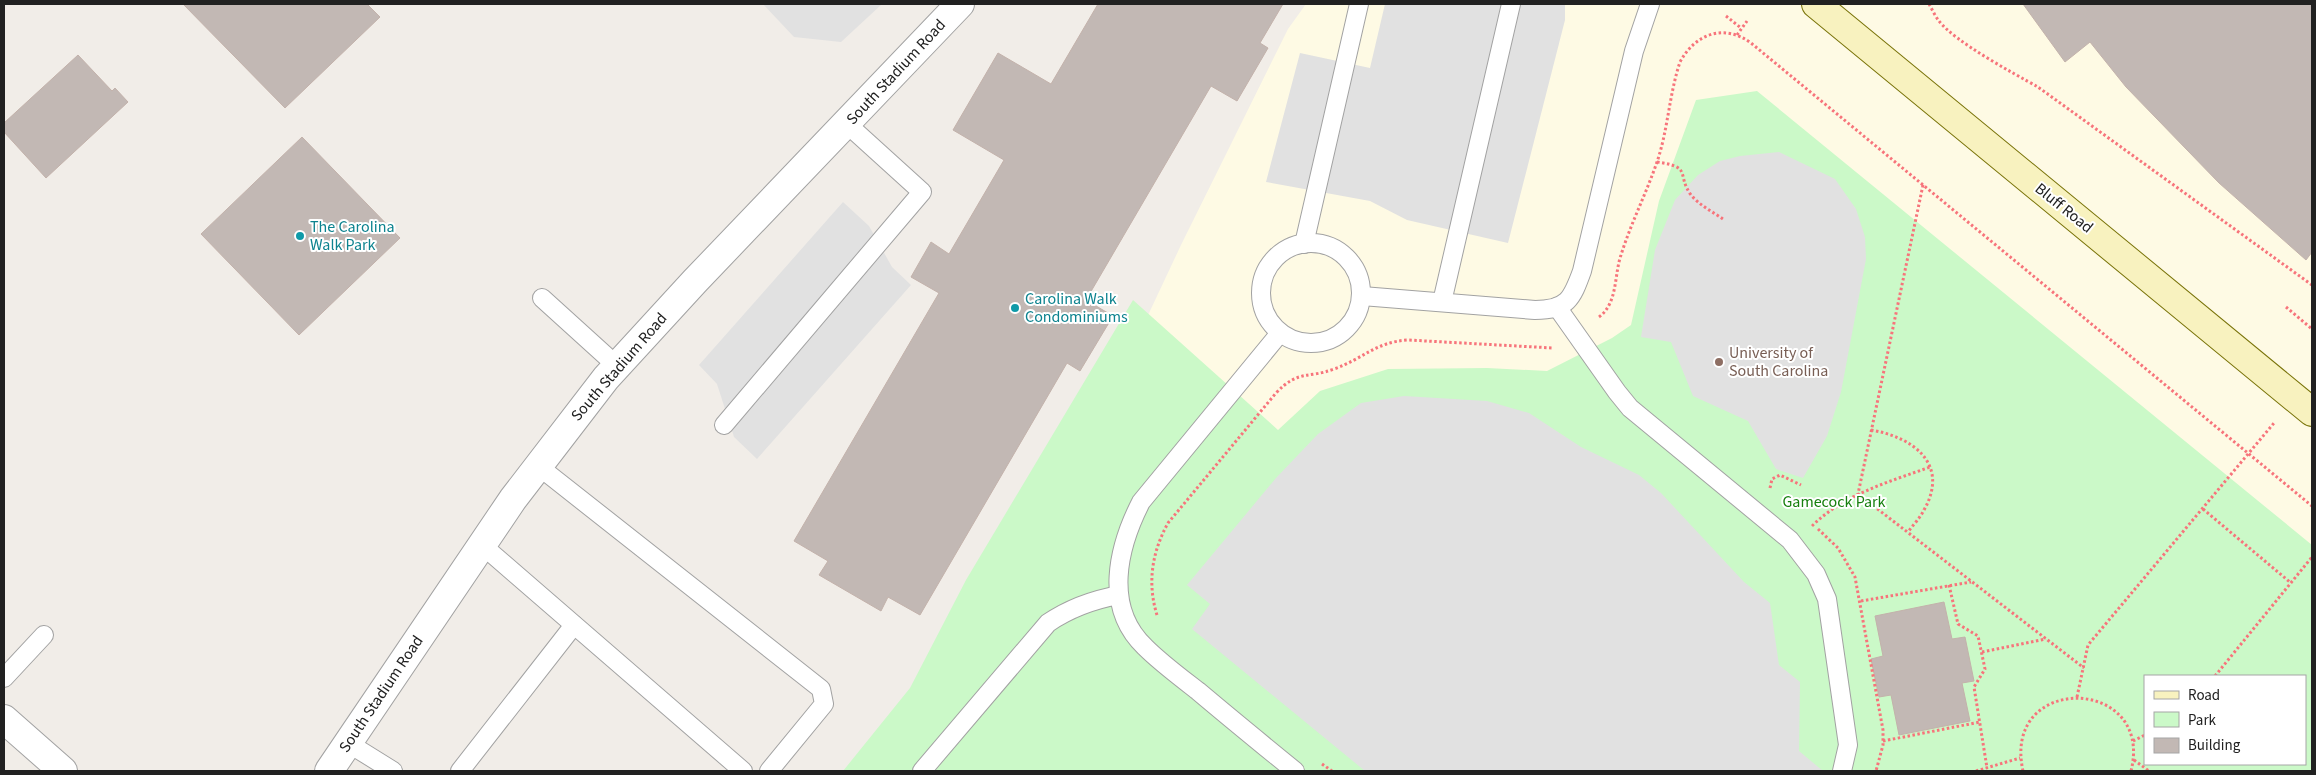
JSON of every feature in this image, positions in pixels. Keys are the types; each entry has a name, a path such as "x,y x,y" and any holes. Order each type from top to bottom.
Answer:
{"main road":[{"name":"Bluff Road","path":"1816,4 2304,405"}],"street":[{"name":"South Stadium Road","path":"329,771 537,465 617,366 695,281 960,4"},
{"path":"4,719 63,771"}],"lane":[{"path":"1304,244 1359,4"},
{"path":"1442,302 1510,4"},
{"path":"1362,296 1535,310 1558,307 1567,302 1575,292 1582,271 1634,50 1650,4"},
{"path":"724,426 922,192 847,124"},
{"path":"1304,244 1329,246 1343,254 1354,266 1360,280 1362,296 1359,312 1351,325 1339,336 1325,342 1309,344 1293,341 1280,333 1269,321 1262,307 1260,291 1264,276 1272,262 1284,251 1304,244"},
{"path":"542,298 617,366"},
{"path":"1558,307 1616,392 1630,408 1795,545 1816,574 1827,599 1848,745 1842,771"},
{"path":"1280,333 1141,502 1130,525 1120,558 1119,595 1123,613 1144,646 1295,771"},
{"path":"537,465 821,689 824,704 769,771"},
{"path":"482,545 743,771"},
{"path":"922,771 1034,636 1048,623 1066,610 1093,600 1119,595"},
{"path":"460,771 574,625"},
{"path":"4,678 44,635"},
{"path":"348,743 393,771"}],"path":[{"path":"1929,4 1939,21 1950,32 2038,86 2312,285"},
{"path":"1726,16 1742,28"},
{"path":"1736,35 1747,21"},
{"path":"1594,320 1605,313 1611,303 1616,268 1657,162 1676,74 1686,50 1701,38 1723,33 1736,35 1751,43 2312,506"},
{"path":"1657,162 1669,164 1680,170 1694,198 1723,219"},
{"path":"1858,494 1923,184"},
{"path":"2286,307 2312,329"},
{"path":"1158,618 1153,603 1152,572 1154,558 1162,534 1188,499 1276,393 1289,381 1303,374 1334,369 1376,346 1394,341 1408,340 1545,349 1558,345"},
{"path":"2078,696 2088,645 2249,454 2304,405"},
{"path":"1871,430 1889,432 1906,440 1920,452 1930,467 1931,493 1924,511 1908,532"},
{"path":"1795,545 1826,512 1858,494 1930,467"},
{"path":"1858,494 2084,668"},
{"path":"2203,509 2291,583"},
{"path":"2216,675 2312,557"},
{"path":"1861,601 1972,582"},
{"path":"1949,586 1958,624 1978,636 1986,669 1974,687 1987,768"},
{"path":"1982,652 2046,639"},
{"path":"2023,771 2020,758 2021,742 2026,727 2035,715 2048,705 2062,698 2078,696 2093,699 2119,714 2128,727 2133,741 2134,760 2131,771"},
{"path":"1883,741 1980,722"},
{"path":"2133,741 2144,736"},
{"path":"1976,771 2020,758"},
{"path":"2134,760 2149,771"}],"shaded area":[{"path":"763,4 882,4 841,42 794,37"},
{"name":"Gamecock Park","path":"1306,4 2312,4 2312,771 918,771 1071,479 1181,245 1288,29"},
{"path":"1385,4 1565,4 1565,20 1508,243 1407,220 1370,201 1266,182 1300,53 1370,68"},
{"path":"1779,152 1835,179 1856,209 1865,237 1866,259 1841,392 1827,436 1803,478 1776,469 1748,421 1693,396 1671,342 1641,337 1655,250 1675,200 1698,175 1720,161 1740,156"},
{"path":"843,202 869,226 892,267 911,285 757,459 734,437 717,384 699,365"},
{"path":"1404,396 1487,401 1529,413 1581,447 1639,475 1661,493 1744,582 1770,603 1779,665 1800,682 1799,751 1823,771 1365,771 1192,629 1210,604 1187,585 1276,478 1318,434 1361,403"}],"green space":[{"name":"Gamecock Park","path":"1757,91 2312,545 2312,771 843,771 910,688 966,580 1133,300 1278,430 1320,391 1388,369 1487,368 1547,371 1612,338 1631,325 1659,201 1696,100"}],"building":[{"path":"183,4 367,4 380,17 285,108"},
{"name":"Carolina Walk Condominiums","path":"1098,4 1283,4 1260,43 1268,48 1237,101 1211,86 1086,300 1113,316 1080,371 1067,363 920,615 888,597 881,611 819,575 828,561 794,541 939,293 911,277 931,242 949,254 1004,160 953,130 998,53 1051,84"},
{"path":"2023,4 2312,4 2312,252 2306,260 2219,183 2126,87 2090,42 2065,62"},
{"path":"78,55 112,91 115,88 128,102 46,178 4,132 4,123"},
{"name":"The Carolina Walk Park","path":"302,137 400,238 299,335 201,234"},
{"path":"1944,602 1952,639 1965,637 1974,681 1962,683 1970,721 1899,735 1891,695 1879,697 1871,659 1883,656 1875,616"}],"place":[{"name":"The Carolina Walk Park","path":"300,236"},
{"name":"Carolina Walk Condominiums","path":"1015,308"},
{"name":"University of South Carolina","path":"1719,362"}]}
